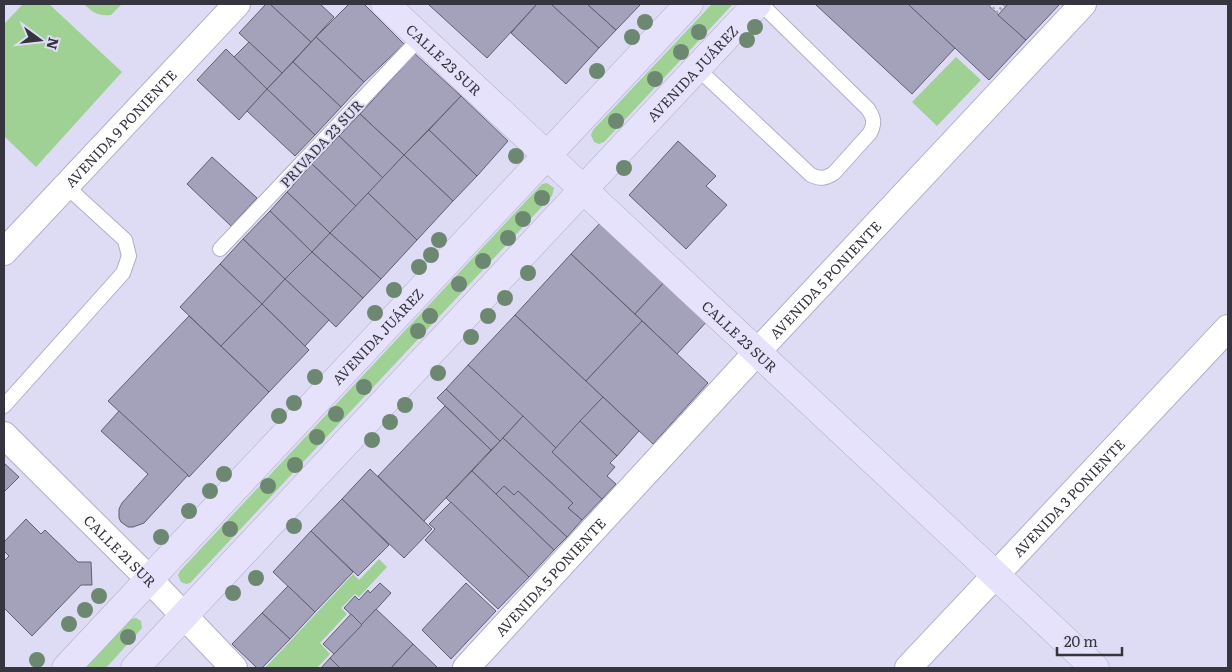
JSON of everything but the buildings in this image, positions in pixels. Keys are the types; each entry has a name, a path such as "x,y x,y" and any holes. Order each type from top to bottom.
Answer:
{"main road":[{"name":"CALLE 23 SUR","path":"385,4 1095,668"},
{"name":"AVENIDA JUÁREZ","path":"66,668 689,4"},
{"name":"AVENIDA JUÁREZ","path":"135,668 757,4"}],"street":[{"name":"AVENIDA 9 PONIENTE","path":"4,252 237,4"},
{"name":"AVENIDA 5 PONIENTE","path":"466,668 1083,4"},
{"name":"AVENIDA 3 PONIENTE","path":"908,668 1228,328"},
{"name":"CALLE 21 SUR","path":"4,435 149,579 234,668"}],"lane":[{"path":"697,68 811,175 827,178 834,173 870,133 874,125 873,116 761,4"},
{"name":"PRIVADA 23 SUR","path":"220,250 421,37"},
{"path":"4,406 123,273 129,256 125,240 66,186"}],"path":[{"path":"989,4 997,12 1005,4"}],"green space":[{"path":"23,4 49,4 122,72 36,167 4,136 4,24"},
{"path":"84,4 122,4 111,15 103,15 90,10"},
{"path":"712,4 733,4 604,142 599,144 594,142 591,135 593,130"},
{"path":"956,57 981,80 937,126 912,102"},
{"path":"547,183 554,188 552,196 190,583 181,582 178,575 180,571 542,184"},
{"path":"379,559 387,567 359,597 355,594 341,608 347,614 320,643 330,654 317,668 265,668 353,574 359,580"},
{"path":"136,618 141,621 142,628 106,668 85,668 131,619"}]}
